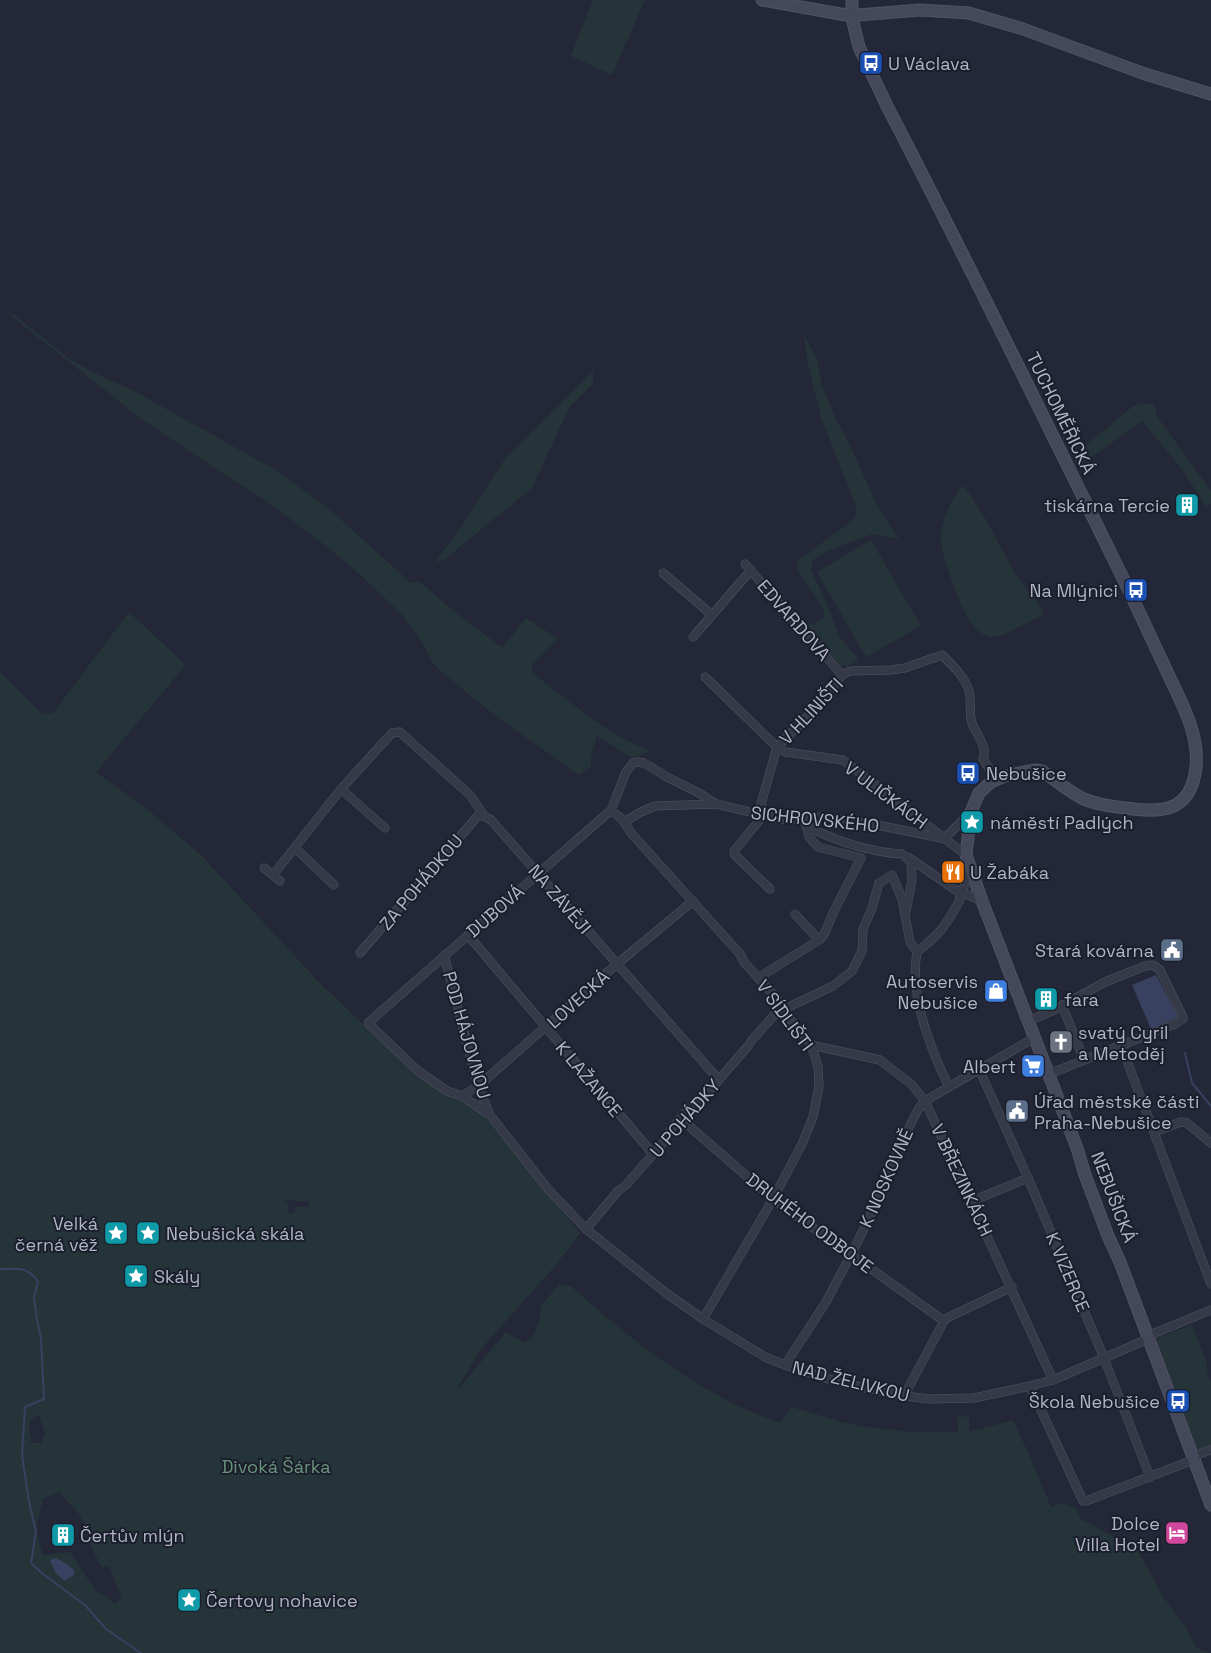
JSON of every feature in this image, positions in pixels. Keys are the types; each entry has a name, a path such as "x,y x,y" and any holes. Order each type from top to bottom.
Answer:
{"street":[{"path":"762,0 852,12 920,10 969,13 1023,29 1145,74 1211,94"},
{"name":"TUCHOMĚŘICKÁ","path":"852,12 859,47 1123,578 1187,718 1196,744 1196,767 1190,790 1177,804 1162,811 1146,811 1083,799 1042,772 1034,770 1005,776 991,782"},
{"name":"EDVARDOVA","path":"712,615 748,567 842,675"},
{"path":"663,574 712,615 693,637"},
{"name":"V HLINIŠTI","path":"763,816 761,804 776,747 812,712 842,675 850,671 905,668 942,655 961,674 969,690 972,722 984,748 985,754 983,759 990,770 991,782"},
{"name":"V ULIČKÁCH","path":"705,677 776,747 785,752 843,760 944,839"},
{"name":"NA ZÁVĚJI","path":"341,789 392,733 400,732 471,796 484,816 491,820 719,1080"},
{"name":"SICHROVSKÉHO","path":"614,805 626,772 633,763 638,762 644,763 716,804"},
{"path":"917,952 942,930 960,900 959,896 965,885 964,864 971,812 979,793 991,782"},
{"path":"264,868 276,878 295,848 341,789 385,828"},
{"name":"SICHROVSKÉHO","path":"624,822 640,812 655,806 716,804 763,816 806,823 820,817 877,824 944,839"},
{"name":"DUBOVÁ","path":"368,1023 608,812 614,812 624,822"},
{"path":"971,812 944,839 966,855 982,901"},
{"name":"ZA POHÁDKOU","path":"360,953 476,818 484,816"},
{"path":"763,816 737,846 734,853 770,889"},
{"name":"V SÍDLIŠTI","path":"624,822 740,954 783,1008 811,1046 818,1066 819,1087 813,1117 802,1144 773,1199 703,1319"},
{"path":"806,823 825,835 882,853 902,854 954,888 982,901"},
{"path":"758,978 824,935 861,858 818,847 809,837 806,823"},
{"path":"295,848 334,885"},
{"path":"902,854 911,862 912,880 905,916 910,942 917,952 915,968 923,1024 929,1043 949,1087"},
{"name":"U POHÁDKY","path":"586,1229 653,1154 681,1119 719,1080 773,1015 783,1008 833,986 852,971 862,951 863,929 872,908 879,883 892,875 900,890 905,916"},
{"name":"LOVECKÁ","path":"462,1096 478,1086 617,964 693,901"},
{"name":"NEBUŠICKÁ","path":"982,901 1211,1505"},
{"path":"795,914 819,940"},
{"name":"K LAŽANCE","path":"468,935 653,1154"},
{"name":"POD HÁJOVNOU","path":"444,955 478,1086 490,1115 548,1189 586,1229"},
{"path":"1028,1021 1105,982 1145,966 1158,967 1182,1015 1182,1019 1175,1024 1048,1074"},
{"path":"1062,1005 1084,1060"},
{"name":"POD HÁJOVNOU","path":"368,1023 417,1070 448,1091 462,1096 490,1115"},
{"name":"K NOSKOVNĚ","path":"785,1366 826,1302 851,1255 914,1116 925,1102 1034,1038"},
{"path":"1121,1045 1211,1284"},
{"name":"V BŘEZINKÁCH","path":"811,1046 880,1060 911,1084 925,1102 1012,1287 1053,1380"},
{"name":"K VIZERCE","path":"979,1069 1028,1178 1104,1358 1150,1477"},
{"name":"DRUHÉHO ODBOJE","path":"681,1119 773,1199 944,1321"},
{"path":"1154,1132 1182,1122 1188,1123 1211,1143"},
{"path":"972,1201 1028,1178"},
{"name":"NAD ŽELIVKOU","path":"586,1229 666,1293 703,1319 765,1357 785,1366 838,1382 904,1396 929,1399 974,1398 1053,1380 1155,1333 1211,1310"},
{"path":"904,1396 944,1321 1012,1287"},
{"path":"1030,1386 1083,1501 1150,1477 1211,1450"}],"green space":[{"path":"593,0 645,0 612,75 571,56"},
{"path":"13,314 68,358 136,392 274,469 327,507 411,583 420,582 502,648 526,618 557,638 533,664 532,671 606,728 650,751 632,758 597,736 591,757 591,766 579,775 492,713 445,675 433,663 417,634 402,615 364,578 331,550 265,500 140,418 11,316"},
{"path":"804,335 817,359 822,386 836,419 877,505 899,539 873,534 825,552 813,560 811,570 828,606 839,637 858,658 851,665 841,666 804,623 814,625 824,617 823,608 797,570 799,561 853,520 856,515 856,506 821,417 807,359"},
{"path":"593,371 593,384 569,408 532,488 444,560 434,563 461,527 506,457"},
{"path":"1141,404 1153,404 1157,412 1156,415 1211,491 1211,503 1206,507 1182,469 1142,421 1082,464 1080,470 1071,452 1077,453 1132,407"},
{"path":"962,486 965,487 987,521 1015,574 1043,610 1041,616 996,637 990,637 978,631 966,614 948,570 941,544 945,516"},
{"path":"871,540 921,626 866,657 817,572"},
{"name":"Divoká Šárka","path":"129,612 186,665 96,772 147,809 201,855 318,981 388,1048 443,1091 473,1107 486,1118 580,1233 556,1265 482,1348 457,1388 459,1388 506,1332 524,1343 533,1336 539,1322 541,1306 559,1284 571,1286 643,1346 696,1383 724,1399 780,1423 792,1407 866,1427 912,1432 958,1432 958,1417 969,1416 969,1432 1013,1420 1051,1507 1062,1503 1076,1508 1081,1519 1137,1549 1162,1595 1187,1629 1196,1647 1209,1653 0,1653 0,672 43,714 53,713","holes":["286,1200 309,1202 309,1207 295,1207 295,1213 288,1213 288,1202","39,1414 45,1434 41,1443 31,1443 29,1423","59,1492 79,1514 87,1530 87,1538 101,1567 109,1566 122,1598 115,1604 95,1590 70,1552 43,1555 36,1529 43,1499"]},
{"path":"1192,1324 1207,1364 1207,1372 1211,1382 1211,1447 1198,1452 1156,1339"}],"water":[{"path":"1156,975 1178,1017 1151,1029 1132,985"},
{"path":"56,1558 74,1570 74,1575 64,1581 56,1573 50,1561"}],"waterway":[{"path":"1185,1053 1192,1083 1211,1106"},
{"path":"0,1269 26,1271 31,1273 38,1282 34,1297 41,1338 44,1399 25,1407 22,1455 29,1502 36,1531 31,1563 85,1605 106,1629 141,1653"}],"place":[{"name":"U Václava","path":"871,63"},
{"name":"tiskárna Tercie","path":"1187,505"},
{"name":"Na Mlýnici","path":"1136,590"},
{"name":"Nebušice","path":"968,773"},
{"name":"náměstí Padlých","path":"972,822"},
{"name":"U Žabáka","path":"953,872"},
{"name":"Stará kovárna","path":"1172,950"},
{"name":"Autoservis Nebušice","path":"996,991"},
{"name":"fara","path":"1046,999"},
{"name":"svatý Cyril a Metoděj","path":"1061,1042"},
{"name":"Albert","path":"1033,1066"},
{"name":"Úřad městské části Praha-Nebušice","path":"1017,1111"},
{"name":"Velká černá věž","path":"116,1233"},
{"name":"Nebušická skála","path":"148,1233"},
{"name":"Skály","path":"136,1276"},
{"name":"Škola Nebušice","path":"1178,1401"},
{"name":"Dolce Villa Hotel","path":"1177,1533"},
{"name":"Čertův mlýn","path":"63,1535"},
{"name":"Čertovy nohavice","path":"189,1600"}]}
